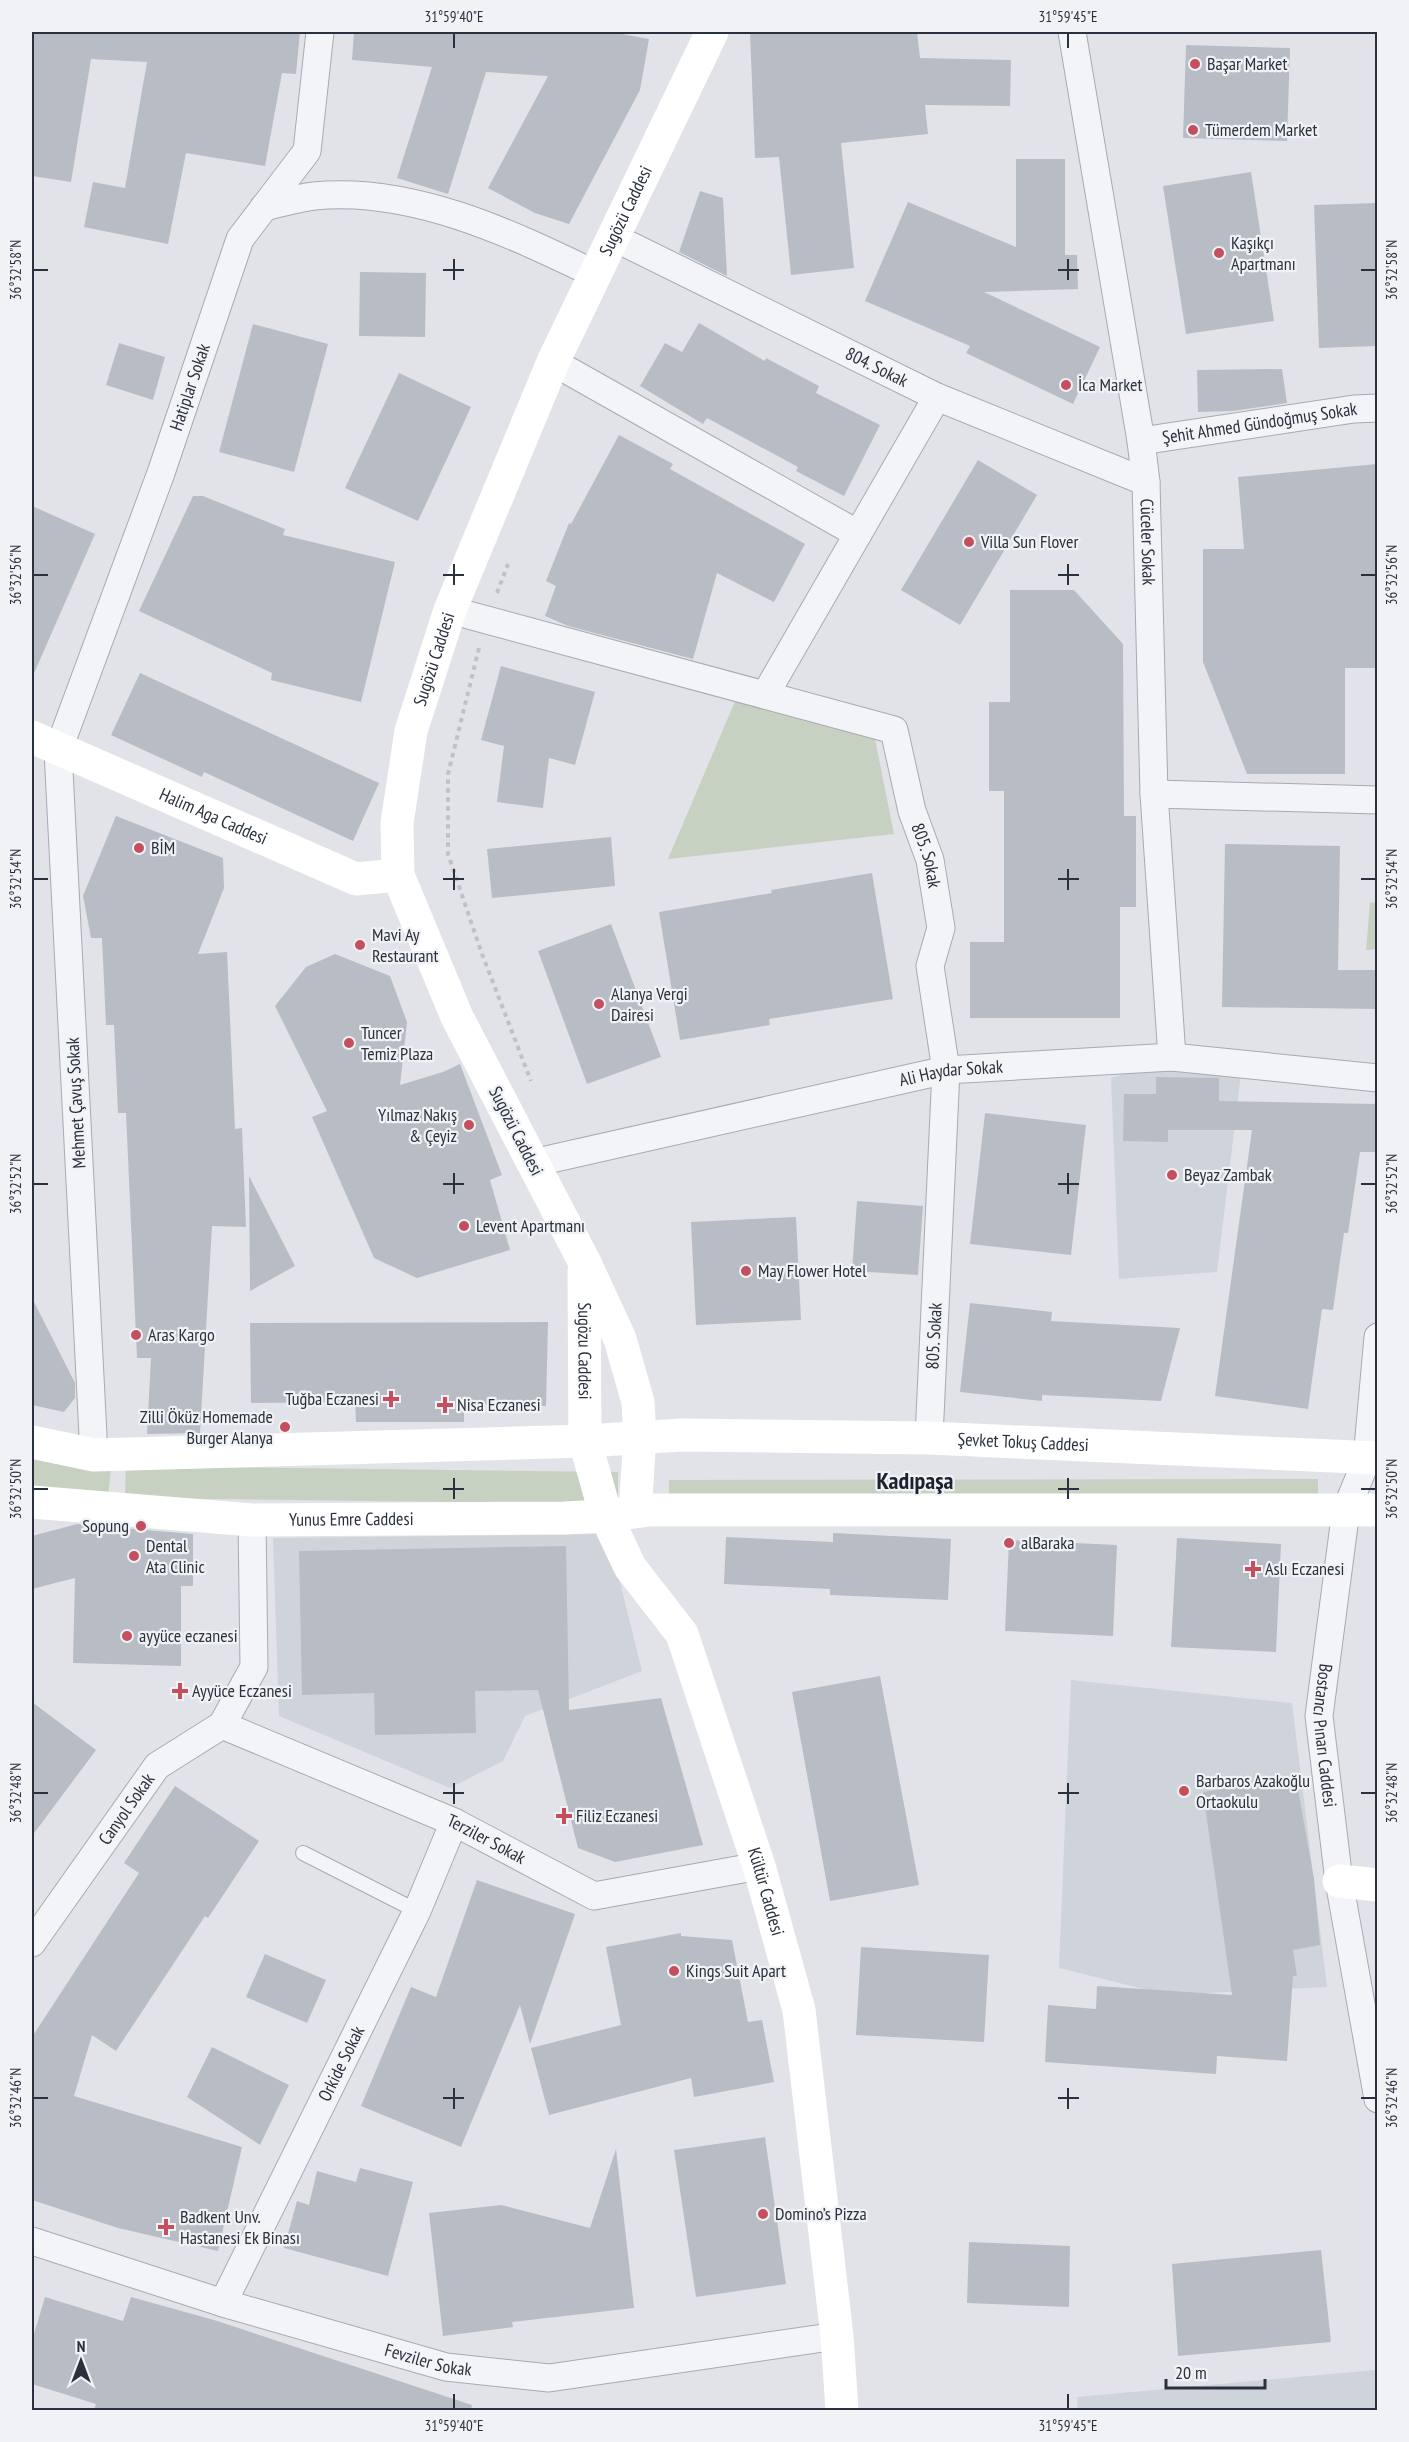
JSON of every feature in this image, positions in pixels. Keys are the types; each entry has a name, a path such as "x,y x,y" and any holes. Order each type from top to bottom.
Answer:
{"street":[{"name":"Hatiplar Sokak","path":"45,744 161,472 240,239 306,151 320,32"},
{"name":"Sugözü Caddesi","path":"621,1514 653,1436 638,1402 620,1339 584,1261 457,1017 398,875 397,823 411,731 450,610 553,362 712,32"},
{"name":"Cüceler Sokak","path":"1072,32 1146,482 1154,794 1172,1057"},
{"path":"264,207 314,196 376,196 470,218 540,247 595,274"},
{"name":"804. Sokak","path":"613,237 937,397 1146,482"},
{"path":"553,362 858,534"},
{"path":"765,695 937,397"},
{"name":"Şehit Ahmed Gündoğmuş Sokak","path":"1141,441 1342,411 1377,408"},
{"name":"805. Sokak","path":"450,610 894,730 912,811 930,860 941,928 930,966 946,1070 929,1438"},
{"name":"Halim Aga Caddesi","path":"45,744 356,879 398,875"},
{"name":"Mehmet Çavuş Sokak","path":"45,744 94,1455"},
{"path":"1154,794 1377,800"},
{"name":"Ali Haydar Sokak","path":"533,1163 946,1070 1172,1057 1377,1078"},
{"name":"Sugözu Caddesi","path":"584,1261 585,1441"},
{"name":"Bostancı Pınarı Caddesi","path":"1377,1338 1372,1459 1319,1716 1339,1881 1377,2099"},
{"path":"32,1442 94,1455 585,1441 653,1436"},
{"name":"Şevket Tokuş Caddesi","path":"653,1436 929,1438 1372,1459"},
{"name":"Kültür Caddesi","path":"585,1441 621,1514 630,1567 682,1634 759,1866 799,2010 837,2336 842,2410"},
{"name":"Yunus Emre Caddesi","path":"32,1502 252,1520 621,1514 670,1510 1362,1510"},
{"name":"Canyol Sokak","path":"32,1943 157,1766 222,1725 254,1667 252,1520"},
{"name":"Terziler Sokak","path":"222,1725 454,1822 594,1896 759,1866"},
{"name":"Orkide Sokak","path":"223,2303 417,1911 454,1822"},
{"path":"1339,1881 1377,1885"},
{"name":"Fevziler Sokak","path":"32,2241 223,2303 446,2367 549,2378 837,2336"}],"lane":[{"path":"303,1853 417,1911"}],"path":[{"path":"512,554 486,620 448,774 448,854 482,954 531,1082"}],"shaded area":[{"name":"Beyaz Zambak","path":"1138,1070 1241,1074 1217,1272 1119,1279 1111,1078"},
{"path":"608,1534 642,1671 525,1716 503,1761 450,1788 279,1716 273,1538"},
{"name":"Barbaros Azakoğlu Ortaokulu","path":"1071,1680 1292,1703 1327,1987 1167,1995 1059,1968"},
{"path":"1375,2370 1377,2410 1078,2410 1077,2397"}],"green space":[{"path":"736,699 875,739 894,834 668,859"},
{"path":"1377,902 1377,949 1366,950 1370,903"},
{"path":"32,1451 111,1466 108,1498 32,1492"},
{"path":"126,1466 618,1472 618,1504 125,1498"},
{"path":"1318,1479 1318,1498 669,1498 669,1480"}],"building":[{"path":"32,32 300,32 296,74 282,73 265,166 186,153 168,244 84,227 93,182 125,188 147,62 91,59 71,182 32,176"},
{"path":"354,32 611,32 649,39 640,90 569,224 535,213 488,188 548,76 486,72 448,194 397,178 432,67 352,60"},
{"path":"750,32 917,32 920,58 1011,60 1010,106 925,105 928,134 841,143 854,268 791,275 779,157 755,158"},
{"path":"1186,45 1290,48 1287,141 1183,138"},
{"path":"1016,159 1065,159 1065,255 1077,255 1078,289 984,292 1100,347 1073,404 966,353 970,346 865,301 908,202 1016,247"},
{"name":"Kaşıkçı Apartmanı","path":"1251,172 1274,321 1186,334 1163,186"},
{"path":"700,191 723,198 727,276 679,252"},
{"path":"1377,203 1377,346 1319,348 1314,205"},
{"path":"360,272 426,273 425,337 359,336"},
{"path":"699,323 765,361 766,358 819,386 816,393 880,425 844,496 796,471 798,467 707,418 703,424 640,386 665,343 682,352"},
{"path":"253,324 328,344 294,472 219,452"},
{"path":"119,343 165,357 153,400 106,385"},
{"path":"1282,369 1287,403 1233,411 1198,412 1197,370"},
{"path":"399,373 471,407 418,521 345,488"},
{"path":"619,435 673,464 670,469 805,544 774,602 717,573 693,659 568,626 545,616 556,586 546,581 569,523 571,524"},
{"name":"Villa Sun Flover","path":"978,460 1037,495 960,625 901,590"},
{"path":"1377,464 1377,668 1345,668 1345,774 1247,774 1203,662 1203,549 1244,549 1238,477"},
{"path":"193,496 203,496 285,529 283,535 395,562 361,702 271,680 272,673 139,611"},
{"path":"32,506 95,534 32,678"},
{"path":"1010,590 1074,590 1123,644 1124,816 1136,816 1136,907 1120,907 1120,1018 970,1018 970,942 1004,942 1004,791 989,791 989,702 1010,702"},
{"path":"501,666 595,692 575,765 549,758 543,808 497,802 504,746 481,740"},
{"path":"140,673 379,783 353,841 204,772 202,777 111,735"},
{"path":"116,816 223,858 224,888 198,954 227,952 235,1129 242,1128 246,1227 212,1226 200,1433 147,1434 151,1358 137,1358 126,1113 118,1113 114,1025 106,1025 102,938 91,938 83,896"},
{"path":"611,837 615,886 492,898 487,849"},
{"path":"1225,844 1340,846 1338,970 1377,970 1377,1009 1222,1007"},
{"path":"872,873 893,999 769,1019 770,1025 680,1040 659,912"},
{"name":"Alanya Vergi Dairesi","path":"611,924 661,1057 587,1084 538,951"},
{"path":"335,954 390,976 407,1022 400,1085 443,1072 460,1064 502,1175 490,1180 510,1250 417,1278 374,1258 312,1117 327,1111 275,1006 306,967"},
{"path":"1156,1077 1219,1078 1219,1101 1377,1104 1377,1152 1360,1152 1348,1233 1344,1233 1333,1310 1322,1309 1308,1409 1215,1396 1252,1130 1168,1130 1168,1142 1123,1141 1124,1094 1156,1094"},
{"path":"985,1113 1086,1125 1071,1255 970,1244"},
{"path":"249,1176 295,1266 250,1291"},
{"path":"857,1201 923,1206 918,1275 852,1271"},
{"name":"May Flower Hotel","path":"796,1217 801,1320 696,1325 691,1222"},
{"path":"32,1298 75,1383 75,1398 64,1412 32,1405"},
{"path":"970,1303 1052,1312 1051,1321 1180,1328 1161,1401 1042,1395 1042,1401 960,1392"},
{"path":"548,1322 546,1406 464,1404 464,1422 356,1422 355,1402 251,1403 250,1323"},
{"path":"77,1524 193,1534 193,1586 181,1586 181,1666 73,1663 75,1578 32,1589 32,1536"},
{"path":"833,1533 951,1539 948,1600 830,1595 830,1589 724,1584 726,1537 833,1542"},
{"path":"1177,1538 1281,1544 1276,1652 1171,1647"},
{"path":"1009,1540 1117,1545 1113,1636 1005,1631"},
{"path":"566,1546 569,1710 661,1698 703,1845 615,1862 578,1848 538,1690 475,1691 476,1733 375,1735 374,1693 302,1695 299,1551"},
{"path":"880,1676 919,1885 830,1901 792,1692"},
{"path":"32,1702 96,1750 32,1836"},
{"path":"1296,1778 1314,1879 1320,1945 1293,1950 1297,1976 1293,1976 1287,2061 1217,2056 1216,2074 1045,2062 1048,2005 1096,2009 1097,1986 1232,1995 1203,1792"},
{"path":"175,1786 259,1841 208,1918 205,1916 116,2051 92,2035 74,2096 242,2147 218,2251 118,2228 32,2200 32,2037 139,1873 124,1863"},
{"path":"477,1880 575,1914 530,2044 520,2005 461,2147 361,2106 411,1987 436,1997"},
{"path":"681,1933 681,1936 732,1940 748,2022 762,2020 774,2082 694,2097 691,2078 549,2115 531,2048 621,2025 606,1947"},
{"path":"861,1947 989,1955 984,2042 856,2035"},
{"path":"265,1954 326,1980 307,2023 246,1997"},
{"path":"212,2047 289,2085 260,2145 187,2097"},
{"path":"765,2137 786,2284 696,2297 674,2150"},
{"path":"616,2149 634,2308 512,2322 513,2327 443,2336 429,2213 501,2205 590,2228"},
{"path":"360,2168 413,2182 388,2276 284,2248 297,2201 309,2205 317,2171 356,2182"},
{"path":"969,2242 1070,2246 1069,2307 967,2303"},
{"path":"1321,2250 1331,2342 1178,2356 1172,2264"},
{"path":"45,2297 123,2321 131,2297 214,2320 472,2405 471,2410 94,2410 96,2404 32,2384 32,2341"}],"place":[{"name":"Başar Market","path":"1195,64"},
{"name":"Tümerdem Market","path":"1193,130"},
{"name":"Kaşıkçı Apartmanı","path":"1219,253"},
{"name":"İca Market","path":"1066,385"},
{"name":"Villa Sun Flover","path":"969,542"},
{"name":"BİM","path":"139,848"},
{"name":"Mavi Ay Restaurant","path":"360,945"},
{"name":"Alanya Vergi Dairesi","path":"599,1004"},
{"name":"Tuncer Temiz Plaza","path":"349,1043"},
{"name":"Yılmaz Nakış & Çeyiz","path":"469,1125"},
{"name":"Beyaz Zambak","path":"1172,1175"},
{"name":"Levent Apartmanı","path":"464,1226"},
{"name":"May Flower Hotel","path":"746,1271"},
{"name":"Aras Kargo","path":"136,1335"},
{"name":"Tuğba Eczanesi","path":"391,1399"},
{"name":"Nisa Eczanesi","path":"445,1405"},
{"name":"Zilli Öküz Homemade Burger Alanya","path":"285,1427"},
{"name":"Sopung","path":"141,1526"},
{"name":"alBaraka","path":"1009,1543"},
{"name":"Dental Ata Clinic","path":"134,1556"},
{"name":"Aslı Eczanesi","path":"1253,1569"},
{"name":"ayyüce eczanesi","path":"127,1636"},
{"name":"Ayyüce Eczanesi","path":"180,1691"},
{"name":"Barbaros Azakoğlu Ortaokulu","path":"1184,1791"},
{"name":"Filiz Eczanesi","path":"564,1816"},
{"name":"Kings Suit Apart","path":"674,1971"},
{"name":"Domino’s Pizza","path":"763,2214"},
{"name":"Badkent Unv. Hastanesi Ek Binası","path":"166,2227"}],"district":[{"name":"Kadıpaşa","path":"915,1481"}]}
